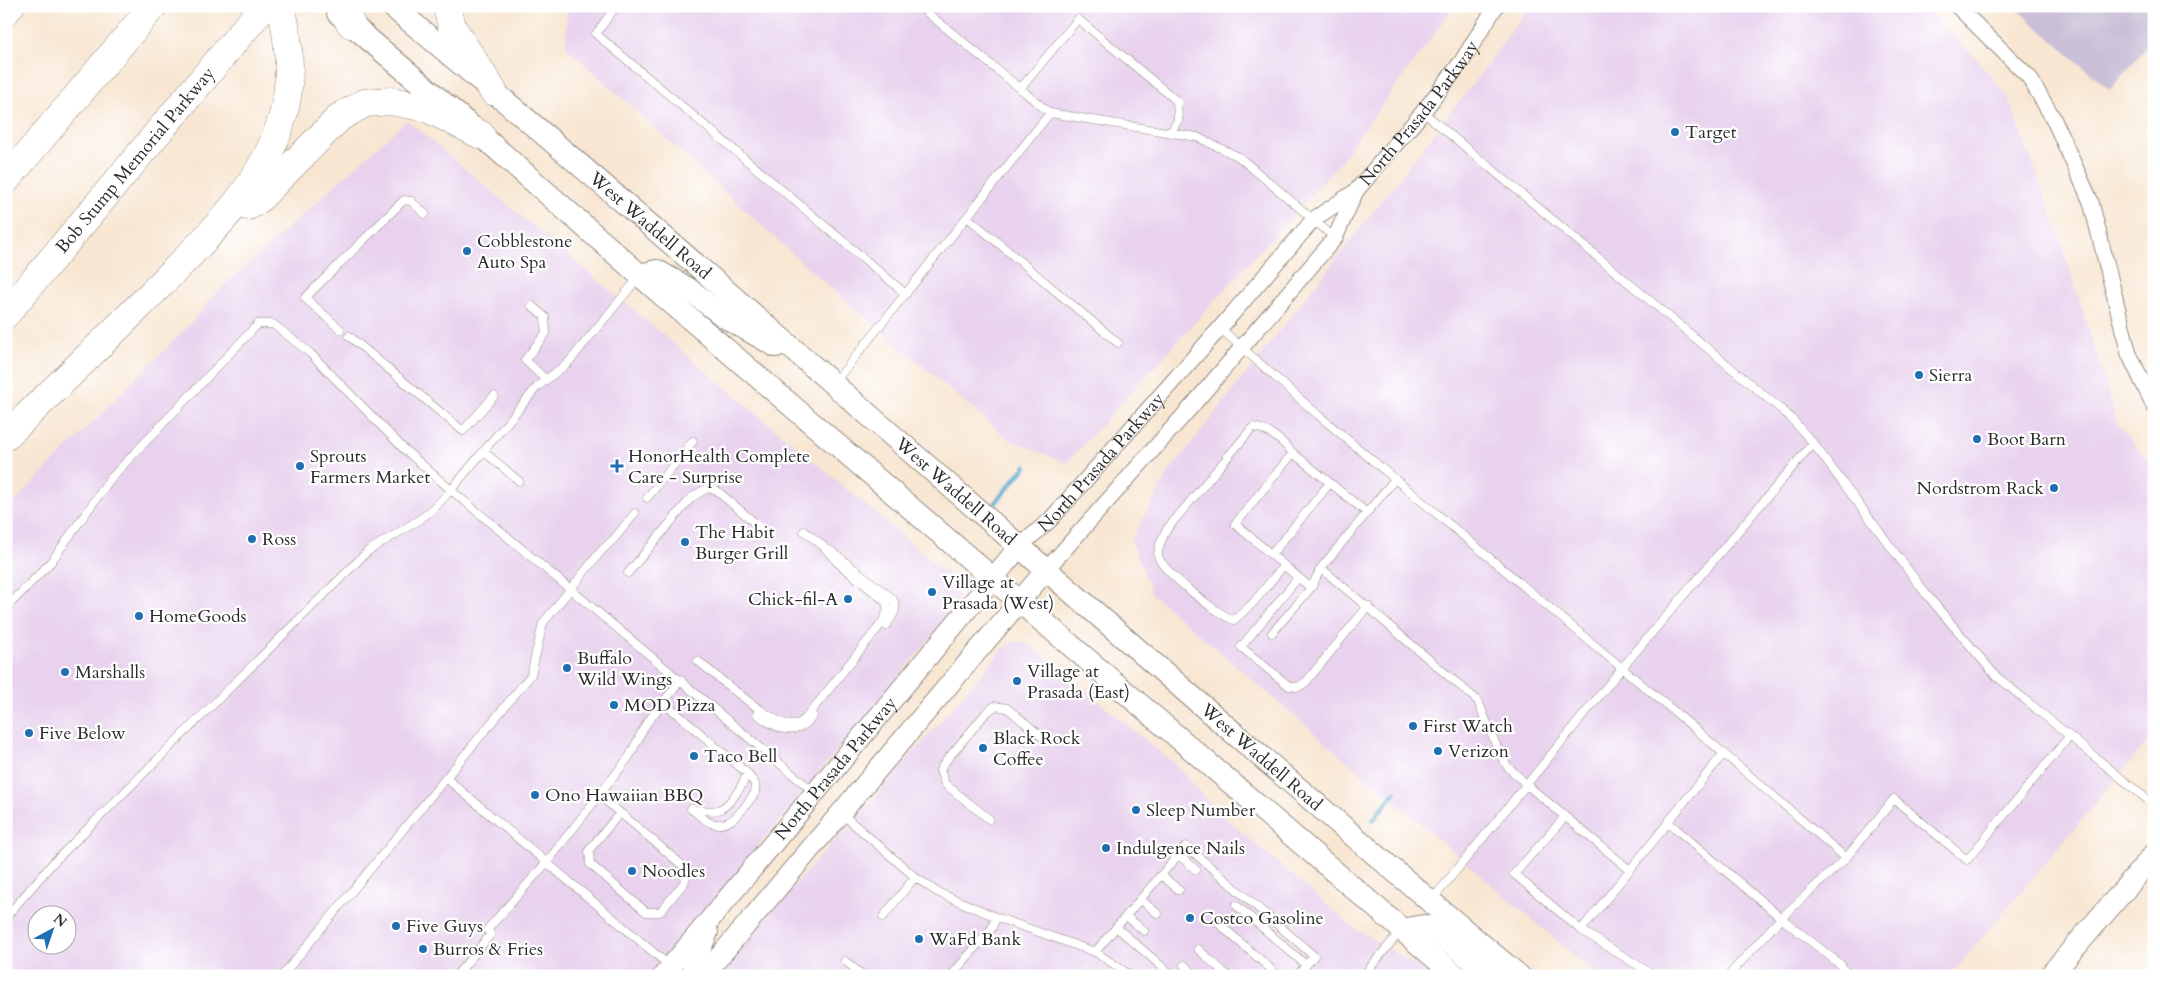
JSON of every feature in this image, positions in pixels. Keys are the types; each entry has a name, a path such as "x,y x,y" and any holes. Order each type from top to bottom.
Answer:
{"highway":[{"path":"6,11 10,6"},
{"path":"6,180 153,6"},
{"name":"Bob Stump Memorial Parkway","path":"6,314 264,6"},
{"path":"6,436 114,332 220,224 260,171 282,120 288,79 288,61 281,6"},
{"path":"447,6 452,27 493,91"},
{"path":"220,224 256,201 340,117 365,103 391,101 427,108 481,135"}],"main road":[{"path":"330,6 345,15 641,275 1456,976"},
{"name":"West Waddell Road","path":"392,6 826,376 1019,547 1430,902 1519,976"},
{"path":"641,275 657,271 672,278 725,317 826,376"},
{"path":"2050,976 2154,855"},
{"path":"1402,930 1424,926 1433,928 1491,976"}],"street":[{"name":"North Prasada Parkway","path":"669,973 717,912 1019,547 1051,519 1314,219 1356,191 1423,112 1462,61 1496,6"},
{"path":"1957,6 2029,77 2053,118 2091,202 2129,354 2154,406"},
{"name":"North Prasada Parkway","path":"703,976 1046,570 1335,238 1356,191"},
{"path":"694,976 694,964 717,912"}],"lane":[{"path":"616,6 596,34 906,294"},
{"path":"919,6 1050,114 1197,137 1239,157 1335,238"},
{"path":"1020,89 1078,18 1177,101 1178,120 1171,132"},
{"path":"1423,112 1788,416 1813,443 1926,594 1990,669 2032,708 2154,805"},
{"path":"826,376 906,294 1050,114"},
{"path":"340,329 305,298 404,200 411,201 425,214"},
{"path":"967,217 1118,343"},
{"path":"6,917 40,877 368,551 419,520 451,490 533,392 568,363 641,275"},
{"path":"532,306 545,317 546,333 525,360 546,380"},
{"path":"6,608 51,562 111,478 258,324 273,324 310,353 404,449 451,490 568,590 681,680 815,794"},
{"path":"1220,328 1318,415 1724,753 1846,858"},
{"path":"349,336 463,431 494,396"},
{"path":"1284,565 1253,603 1234,620 1214,609 1189,589 1162,565 1158,555 1161,541 1167,529 1253,427 1262,429 1281,439 1293,453 1366,512"},
{"path":"647,498 693,441"},
{"path":"1430,902 1622,668 1813,443"},
{"path":"483,451 519,481"},
{"path":"1293,453 1235,524 1311,588"},
{"path":"1272,632 1311,588 1321,568 1395,479"},
{"path":"1271,555 1330,483"},
{"path":"628,573 691,498 707,488 716,490 762,528"},
{"path":"282,976 342,901 531,675 543,623 568,590 635,513"},
{"path":"698,661 775,720 791,725 798,724 805,719 882,623 888,610 886,602 838,563 822,545 804,531"},
{"path":"1321,568 1478,701 1498,750 1507,766 1527,785 1630,870"},
{"path":"1298,578 1242,647 1289,686 1298,687 1306,682 1368,606"},
{"path":"456,976 629,756 646,724 681,680"},
{"path":"663,702 747,773 754,784 755,793 734,820 712,824 691,809 715,811 723,808 744,784 747,773"},
{"path":"989,820 945,784 940,770 945,762 986,713 995,706 1007,708 1047,741"},
{"path":"1728,976 1780,918 1846,858 1894,799 1966,860 2069,737"},
{"path":"1582,930 1724,753"},
{"path":"446,778 547,862 669,973"},
{"path":"599,795 688,870 684,883 660,912 646,912 590,864 588,850 620,813"},
{"path":"840,812 915,877 937,892 996,918 1095,952 1132,976"},
{"path":"1565,817 1514,874 1582,930 1655,976"},
{"path":"1668,823 1780,918 1841,965 1848,976"},
{"path":"1095,952 1186,846 1314,956 1297,976"},
{"path":"1178,854 1196,870"},
{"path":"1161,875 1179,890"},
{"path":"882,917 915,877"},
{"path":"1140,899 1158,914"},
{"path":"1236,905 1306,965"},
{"path":"1126,916 1144,931"},
{"path":"951,976 992,928 996,918"},
{"path":"1219,924 1279,976"},
{"path":"1116,927 1174,976"},
{"path":"1363,976 1402,930"},
{"path":"1198,949 1228,976"},
{"path":"845,961 860,973"},
{"path":"1184,965 1196,976"}],"shaded area":[{"path":"567,6 1455,6 1337,166 1067,463 1008,439 808,268 566,47"},
{"path":"1529,6 1925,6 1975,57 2008,97 2059,233 2118,425 2154,468 2154,734 1950,976 1598,976 1152,594 1131,540 1169,472 1484,70"},
{"path":"2013,6 2154,6 2154,38 2110,90"},
{"name":"Village at Prasada (West)","path":"407,120 949,575 954,581 959,600 955,608 651,976 6,976 6,510 191,323 215,294"},
{"name":"Village at Prasada (East)","path":"1025,643 1034,648 1178,767 1218,812 1353,927 1417,966 1429,976 717,976 795,884 880,791 1002,650 1009,644"}],"waterway":[{"path":"995,503 1026,466"},
{"path":"1373,820 1395,792"}],"place":[{"name":"Target","path":"1675,132"},
{"name":"Cobblestone Auto Spa","path":"467,251"},
{"name":"Sierra","path":"1919,375"},
{"name":"Boot Barn","path":"1977,439"},
{"name":"Sprouts Farmers Market","path":"300,466"},
{"name":"HonorHealth Complete Care - Surprise","path":"617,466"},
{"name":"Nordstrom Rack","path":"2054,488"},
{"name":"Ross","path":"252,539"},
{"name":"The Habit Burger Grill","path":"685,542"},
{"name":"Village at Prasada (West)","path":"932,592"},
{"name":"Chick-fil-A","path":"848,599"},
{"name":"HomeGoods","path":"139,616"},
{"name":"Buffalo Wild Wings","path":"567,668"},
{"name":"Marshalls","path":"65,672"},
{"name":"Village at Prasada (East)","path":"1017,681"},
{"name":"MOD Pizza","path":"614,705"},
{"name":"First Watch","path":"1413,726"},
{"name":"Five Below","path":"29,733"},
{"name":"Black Rock Coffee","path":"983,748"},
{"name":"Verizon","path":"1438,751"},
{"name":"Taco Bell","path":"694,756"},
{"name":"Ono Hawaiian BBQ","path":"535,795"},
{"name":"Sleep Number","path":"1136,810"},
{"name":"Indulgence Nails","path":"1106,848"},
{"name":"Noodles","path":"632,871"},
{"name":"Costco Gasoline","path":"1190,918"},
{"name":"Five Guys","path":"396,926"},
{"name":"WaFd Bank","path":"919,939"},
{"name":"Burros & Fries","path":"423,949"}]}
